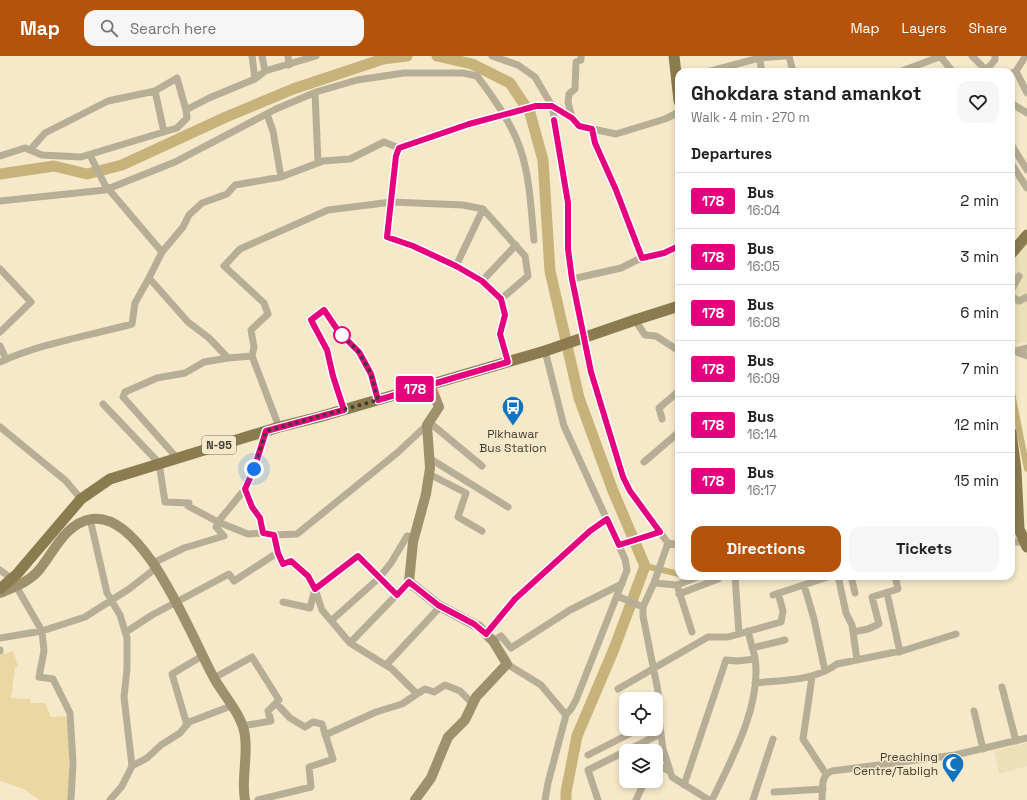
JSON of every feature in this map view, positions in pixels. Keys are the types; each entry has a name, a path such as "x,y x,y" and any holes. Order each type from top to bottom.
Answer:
{"main road":[{"path":"674,56 676,68"},
{"path":"1015,249 1027,235"},
{"name":"N-95","path":"0,589 14,583 81,499 110,479 279,427 344,410 545,351 675,307"},
{"path":"1015,462 1015,528 1026,544"}],"street":[{"path":"252,56 255,79"},
{"path":"262,56 264,71"},
{"path":"288,56 289,65"},
{"path":"186,110 209,98 255,79 264,71 316,56"},
{"path":"492,56 518,65 535,77 552,106 568,203 568,249 572,279 591,372 615,455 630,491 668,543 675,544"},
{"path":"572,118 568,102 568,94 575,89 576,62 581,60 581,56"},
{"path":"721,68 759,57 785,56"},
{"path":"789,56 792,68"},
{"path":"910,68 941,56 951,68"},
{"path":"972,56 984,68"},
{"path":"989,68 995,60 995,56"},
{"path":"759,57 761,68"},
{"path":"1015,72 1027,57"},
{"path":"0,201 31,196 83,194 106,187 175,162 267,114 315,93 357,80 404,73 463,73 477,76 504,115 520,148 530,189 534,240"},
{"path":"1015,75 1027,93"},
{"path":"0,156 25,148 42,155 81,157 177,128 187,118 177,78 154,91 108,101 45,133 30,150"},
{"path":"154,91 164,132"},
{"path":"315,93 318,163"},
{"path":"0,346 3,360 44,345 132,324 135,303 162,252 183,227 189,215 202,203 227,194 235,185 281,177 323,161 350,159 384,142 399,148 469,124 536,106 552,106 572,118 579,126 616,134 665,119 675,114"},
{"path":"1015,106 1027,113"},
{"path":"267,114 273,131 281,177"},
{"path":"592,129 595,143 616,190 642,258"},
{"path":"399,148 396,156 387,237 413,246 456,266 482,281 501,299 505,315 500,334 508,362"},
{"path":"1015,150 1027,170"},
{"path":"91,155 106,187 162,252"},
{"path":"1015,169 1027,188"},
{"path":"279,427 252,356 254,347 251,330 268,314 264,303 224,266 240,249 328,210 392,202 464,205 483,209 525,256 528,276 501,299"},
{"path":"456,266 483,209"},
{"path":"482,281 516,245"},
{"path":"572,279 621,268 642,258 664,253 675,248"},
{"path":"0,269 31,302 0,332"},
{"path":"1015,283 1020,276"},
{"path":"149,278 183,317 208,338 228,358"},
{"path":"1015,299 1018,302 1027,297"},
{"path":"344,410 333,376 327,350 311,320 324,310 339,332 359,352 371,374 378,400"},
{"path":"636,320 646,335 656,336 675,348"},
{"path":"1015,350 1027,348"},
{"path":"545,351 564,426 607,519 621,545 627,570 576,700 566,715 548,782 545,800"},
{"path":"1015,352 1027,356"},
{"path":"177,458 123,397 125,392 157,378 185,373 204,362 252,356"},
{"path":"103,404 159,463 166,502 189,503 188,506 218,522 248,534 297,534 397,453 428,424 439,407 430,384"},
{"path":"662,419 660,408 675,395"},
{"path":"350,643 409,582 415,537 426,494 429,474 428,424"},
{"path":"428,424 482,466"},
{"path":"0,427 66,481 81,499"},
{"path":"0,638 42,631 85,617 129,589 154,566 184,548 224,536 216,527 218,522 245,489 254,469 266,431"},
{"path":"644,462 675,435"},
{"path":"429,458 508,507"},
{"path":"429,474 466,493 458,517 482,531"},
{"path":"245,489 252,507 260,518 263,533"},
{"path":"0,593 14,583 27,581 39,571 66,534 90,519 103,518 114,522 126,531 154,566 177,602 202,656 242,726 245,737 243,790 245,800"},
{"path":"90,519 107,593 120,615 127,638 127,669 124,697 132,766 122,786 110,800"},
{"path":"490,638 515,599 590,531 607,519"},
{"path":"621,545 659,532"},
{"path":"274,535 278,553 283,564 291,561 308,576 315,589 322,610 350,643 392,669 417,694"},
{"path":"332,620 380,578 395,557 407,536 415,537"},
{"path":"658,692 643,616 643,607 654,583 668,543"},
{"path":"1015,543 1026,544"},
{"path":"126,632 152,615 229,574 234,581 278,553"},
{"path":"283,602 310,608 315,589 358,556 397,595"},
{"path":"0,570 14,583 42,631 44,651 39,677 53,679 70,713 73,763 71,800"},
{"path":"654,583 677,585 690,580"},
{"path":"679,594 718,580"},
{"path":"735,580 738,634"},
{"path":"618,689 708,637 728,637 781,622 783,611 776,594 819,580"},
{"path":"839,580 846,613 852,625 858,660"},
{"path":"852,580 855,593"},
{"path":"853,632 868,629 879,624 872,597 898,589 896,580"},
{"path":"409,582 440,607 474,624 490,638 507,664 541,685 566,715"},
{"path":"490,638 501,636 512,648 570,610 622,584"},
{"path":"677,585 692,632"},
{"path":"804,585 814,619 825,671"},
{"path":"887,592 900,652"},
{"path":"617,596 643,607"},
{"path":"386,665 440,607"},
{"path":"660,736 669,772 672,777 711,800 732,759 750,710 755,683 755,659 748,631"},
{"path":"755,683 812,677 837,664 900,652 956,634"},
{"path":"752,648 785,640"},
{"path":"187,724 172,674 202,656"},
{"path":"214,678 252,657 279,700 268,711 271,722 242,726"},
{"path":"684,785 726,660 737,661 755,659"},
{"path":"415,800 431,778 448,737 465,720 476,697 507,664"},
{"path":"812,677 811,698 803,739 826,774"},
{"path":"325,735 376,712 402,704 425,689 434,692 445,685 460,692 473,704"},
{"path":"1002,687 1016,740"},
{"path":"258,800 311,787 309,767 333,759 322,724 313,722 305,727 290,718 276,703"},
{"path":"132,766 148,758 161,745 180,733 187,724 203,716 231,706"},
{"path":"974,711 983,749"},
{"path":"588,755 625,736"},
{"path":"640,744 656,736"},
{"path":"822,800 823,780 826,774 832,771 954,755 1027,738"},
{"path":"753,800 773,739"},
{"path":"598,800 588,770 619,754"},
{"path":"663,768 669,772"},
{"path":"636,800 641,788"},
{"path":"774,792 823,790"}],"shaded area":[{"path":"1027,243 1027,342 1015,344 1015,256"},
{"path":"13,651 18,666 15,668 11,698 30,699 31,703 45,703 51,717 66,716 69,737 70,800 39,800 24,789 0,781 0,655"},
{"path":"1027,743 1027,766 999,774 994,751"}],"waterway":[{"path":"0,174 54,166 87,174 122,165 226,117 293,89 383,59 407,56"},
{"path":"437,56 472,64 510,83 530,113 543,160 550,271 579,398 613,491 645,566 614,649 577,736 566,792 566,800"},
{"path":"1015,408 1027,469"},
{"path":"645,566 675,573"}],"bus line":[{"name":"178","path":"554,120 568,203 568,249 572,279 591,372 602,413 623,477 630,491 660,532 619,545 607,519 590,531 515,599 486,634 474,624 438,605 409,582 397,595 358,556 315,589 308,576 291,561 283,564 278,553 274,535 263,533 260,518 252,507 245,489 254,469 266,431 344,410 333,376 327,350 311,320 324,310 339,332 359,352 371,374 378,400 508,362 500,334 505,315 501,299 482,281 456,266 413,246 387,237 396,156 399,148 469,124 536,106 552,106 572,118 579,126 592,129 595,143 616,190 642,258 664,253 675,248"}],"place":[{"name":"Pikhawar Bus Station","path":"513,426"},
{"name":"Preaching Centre/Tabligh","path":"953,784"}],"route":[{"path":"254,469 266,431 378,400 371,374 359,352 339,332 342,335"}]}
